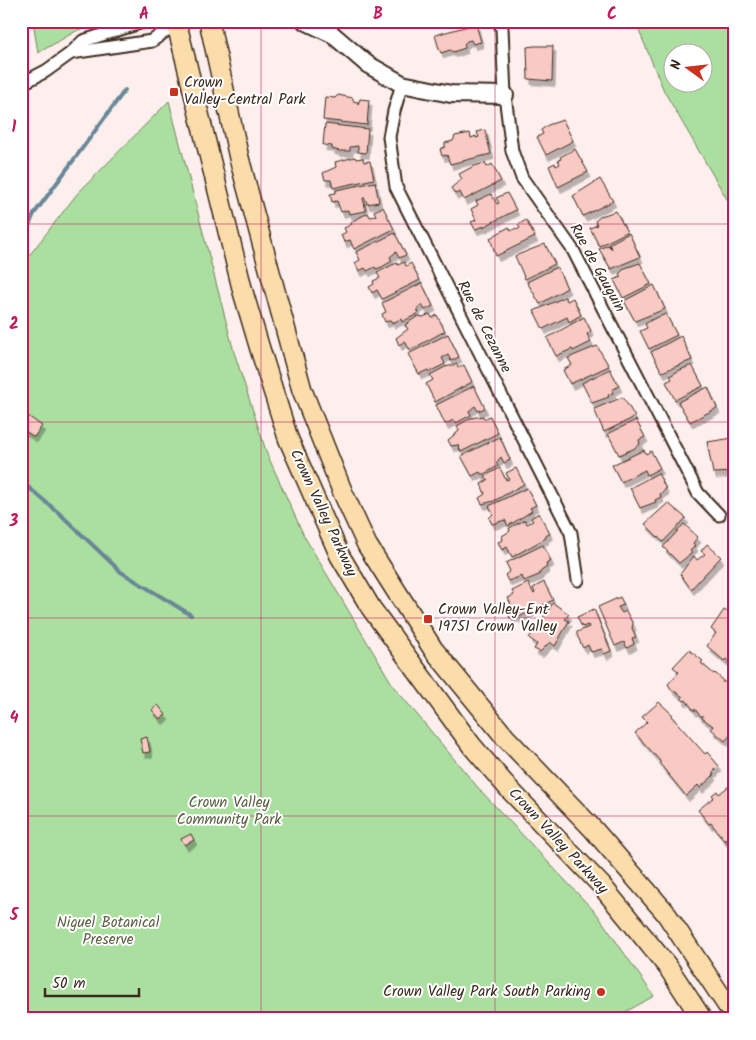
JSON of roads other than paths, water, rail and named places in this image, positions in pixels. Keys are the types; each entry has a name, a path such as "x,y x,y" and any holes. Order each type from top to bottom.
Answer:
{"main road":[{"name":"Crown Valley Parkway","path":"209,21 239,158 302,390 332,467 368,545 433,650 505,737 593,829 665,912 735,1018"},
{"name":"Crown Valley Parkway","path":"177,22 242,292 288,438 340,556 371,608 472,746 510,790 601,885 668,967 702,1019"}],"street":[{"path":"21,84 46,71 71,53 83,41 146,21"},
{"path":"305,21 332,34 366,64 402,84 451,94 505,95"},
{"name":"Rue de Gauguin","path":"498,21 502,28 505,95 512,151 522,178 573,250 698,492 719,515"},
{"path":"71,53 152,41 177,22"},
{"name":"Rue de Cezanne","path":"402,84 389,137 396,187 571,533 578,580"}],"waterway":[{"path":"21,243 34,214 125,90"},
{"path":"21,481 60,514 121,572 191,615"}],"place":[{"name":"Crown Valley-Central Park","path":"174,92"},
{"name":"Crown Valley-Ent 19751 Crown Valley","path":"428,619"},
{"name":"Crown Valley Park South Parking","path":"601,992"}],"park label":[{"name":"Crown Valley Community Park","path":"229,812"},
{"name":"Niguel Botanical Preserve","path":"108,932"}]}
